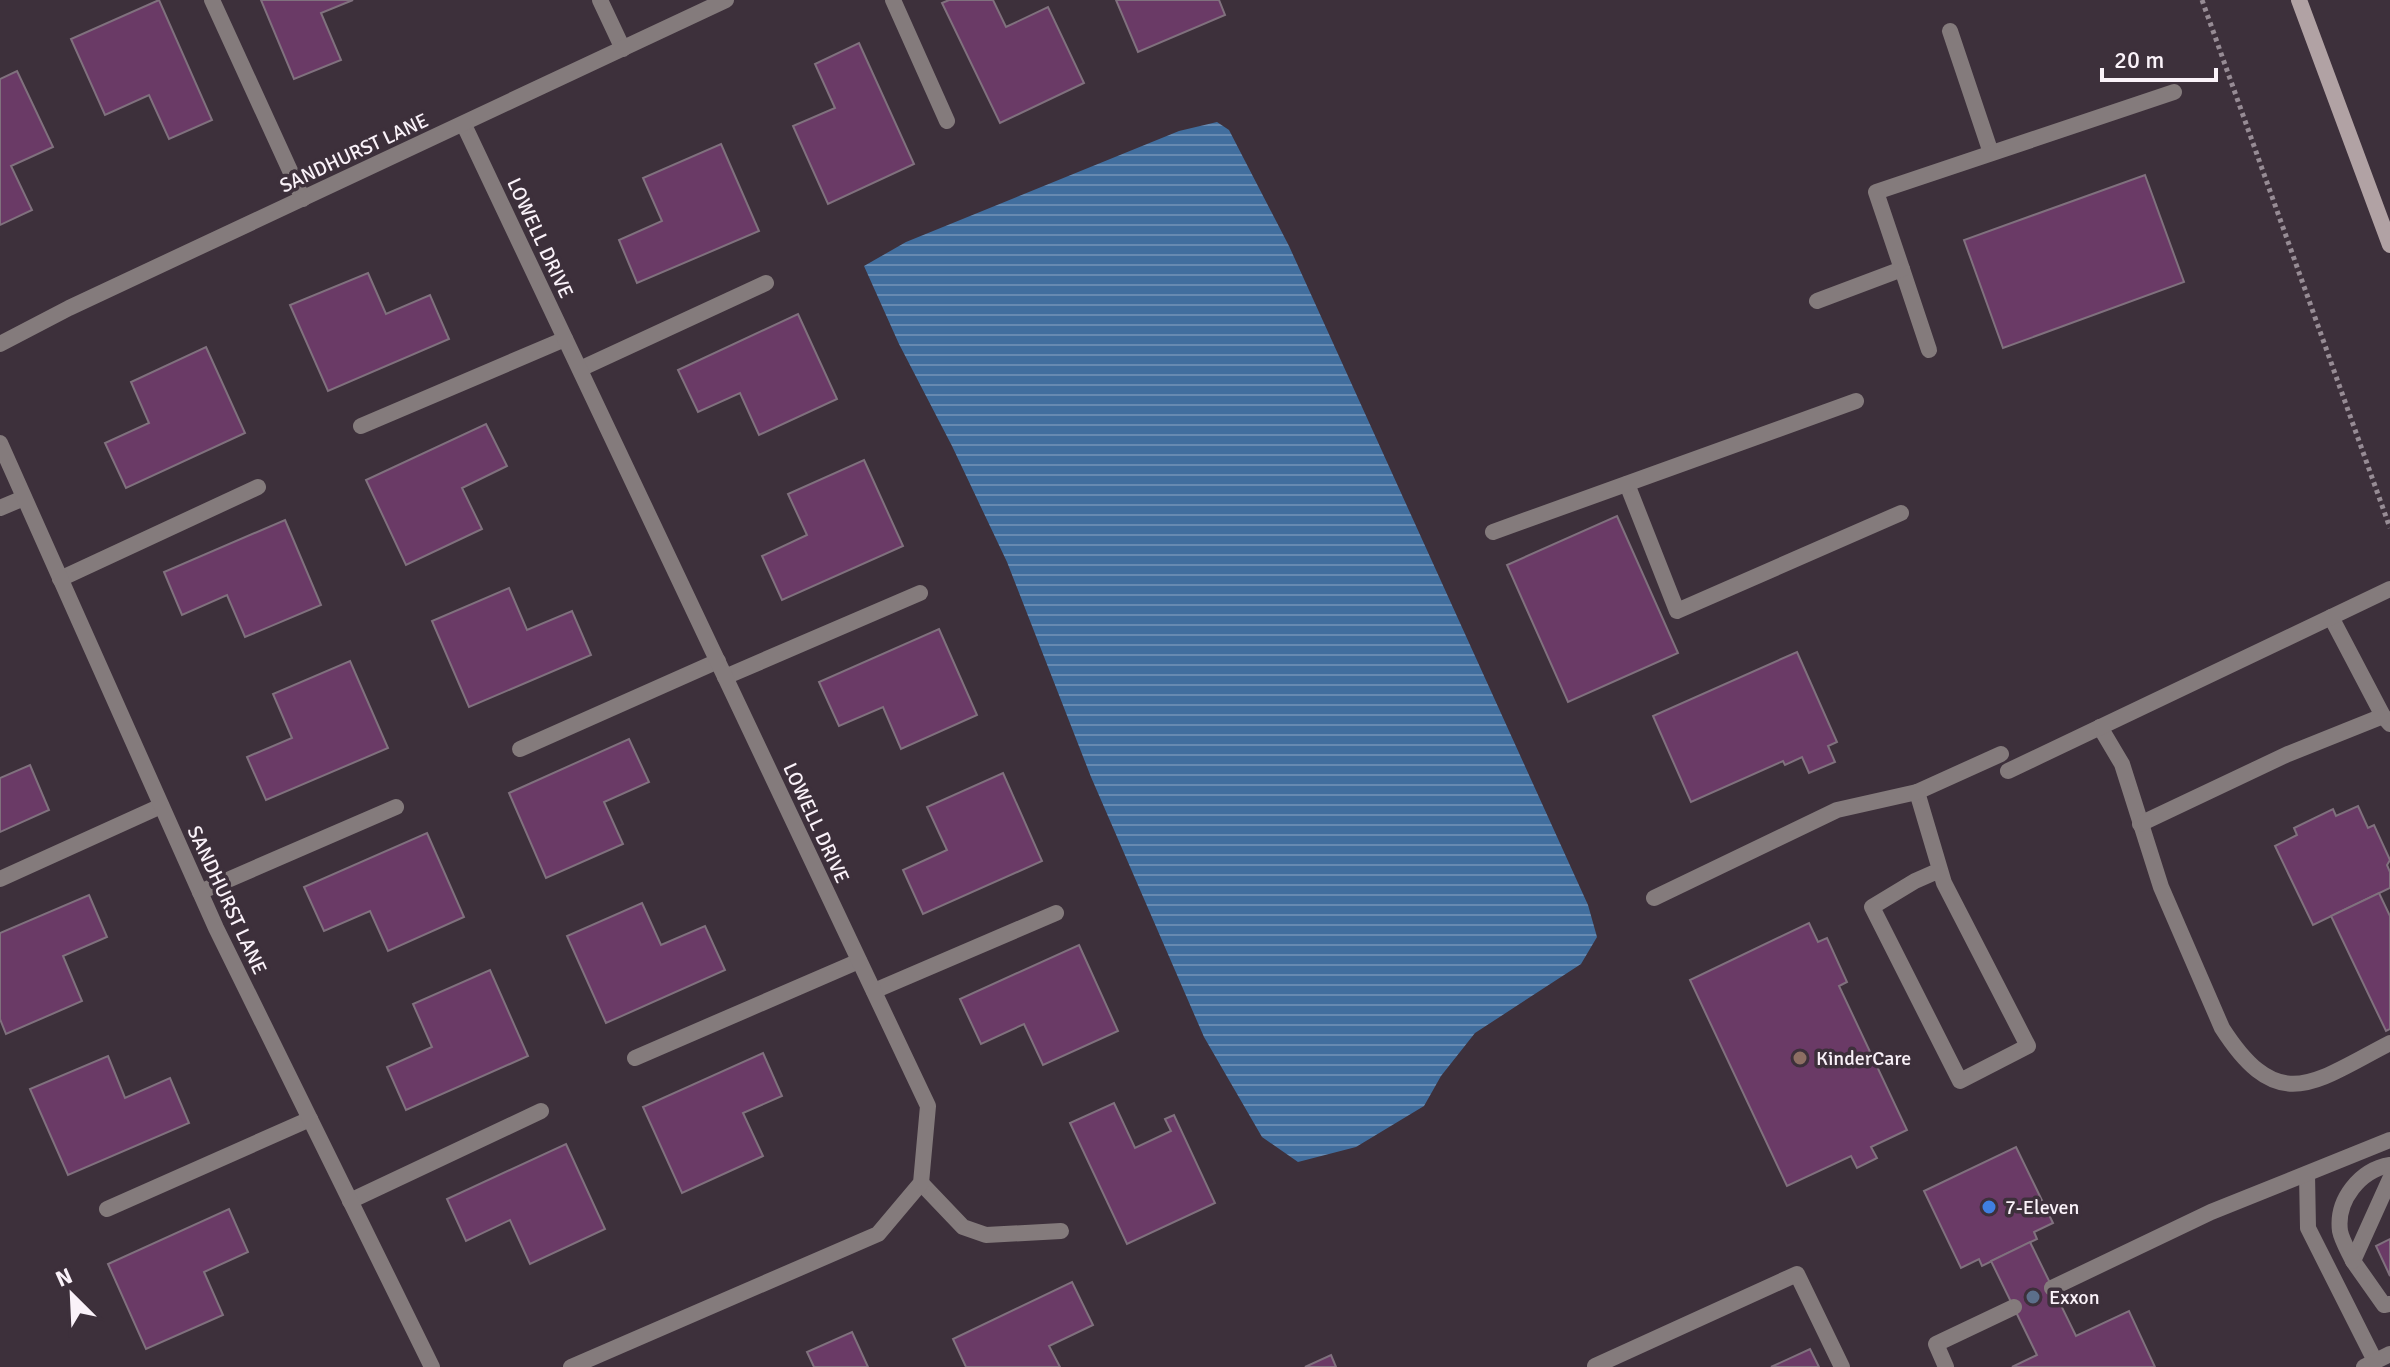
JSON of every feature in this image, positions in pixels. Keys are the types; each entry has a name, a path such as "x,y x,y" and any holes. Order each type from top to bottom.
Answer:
{"main road":[{"path":"2299,0 2390,245"}],"street":[{"path":"212,0 303,199"},
{"path":"600,0 623,49"},
{"name":"SANDHURST LANE","path":"0,344 29,327 726,0"},
{"path":"893,0 947,121"},
{"path":"1950,31 1991,153"},
{"path":"1929,350 1876,192 2174,92"},
{"name":"LOWELL DRIVE","path":"464,125 928,1106 921,1183"},
{"path":"1817,301 1902,269"},
{"path":"580,369 766,283"},
{"path":"361,426 565,339"},
{"path":"1493,532 1856,401"},
{"name":"SANDHURST LANE","path":"0,443 200,892 432,1367"},
{"path":"1627,484 1677,611 1901,513"},
{"path":"60,579 258,487"},
{"path":"0,508 24,498"},
{"path":"2008,771 2390,589"},
{"path":"725,677 920,593"},
{"path":"2140,824 2288,754 2387,720 2331,617"},
{"path":"520,749 718,661"},
{"path":"2100,727 2122,764 2161,887 2222,1028 2250,1064 2264,1076 2295,1086 2312,1083 2390,1043"},
{"path":"1654,898 1837,810 1917,792 2001,754"},
{"path":"1917,792 1944,883 2028,1046 1960,1081 1872,907 1940,870"},
{"path":"0,879 161,806"},
{"path":"200,892 396,807"},
{"path":"874,991 1056,913"},
{"path":"635,1058 859,961"},
{"path":"350,1201 541,1111"},
{"path":"107,1209 310,1119"},
{"path":"2052,1288 2211,1212 2390,1140"},
{"path":"2390,1165 2359,1180 2341,1207 2340,1233 2353,1261 2384,1305 2390,1304"},
{"path":"2307,1174 2308,1228 2376,1361"},
{"path":"2353,1261 2390,1179"},
{"path":"571,1367 878,1234 921,1183 963,1227 974,1231 986,1235 1061,1231"},
{"path":"1595,1366 1797,1274 1842,1367"},
{"path":"1946,1367 1936,1344 2014,1307"}],"path":[{"path":"2202,0 2390,528"}],"water":[{"path":"1217,122 1229,130 1289,246 1588,905 1597,937 1581,964 1475,1033 1441,1076 1424,1106 1356,1147 1298,1162 1262,1137 1204,1037 1091,777 1007,562 899,344 864,266 906,242 1179,131"}],"building":[{"path":"159,0 212,120 169,139 149,95 105,115 71,39"},
{"path":"261,0 353,0 321,13 341,60 294,79"},
{"path":"949,0 993,0 1006,27 1048,7 1084,83 1000,123 942,3"},
{"path":"1116,0 1219,0 1225,15 1138,52"},
{"path":"859,43 914,164 828,204 793,126 835,108 815,64"},
{"path":"17,71 53,147 11,166 32,210 0,225 0,79"},
{"path":"721,144 759,231 637,283 619,240 662,221 643,178"},
{"path":"2145,175 2184,282 2003,348 1964,240"},
{"path":"368,273 386,314 430,295 449,339 328,391 290,305"},
{"path":"798,314 837,399 759,435 740,393 698,412 678,370"},
{"path":"206,347 245,433 126,488 105,443 149,423 131,382"},
{"path":"486,424 507,466 462,488 482,529 406,565 366,480"},
{"path":"864,460 903,546 782,600 762,556 807,535 788,494"},
{"path":"1617,516 1678,653 1568,702 1507,565"},
{"path":"285,520 321,605 245,637 227,595 182,615 164,572"},
{"path":"509,588 527,630 572,611 591,655 469,707 432,621"},
{"path":"939,629 977,715 901,749 883,707 839,726 819,682"},
{"path":"1797,652 1837,742 1828,746 1835,762 1809,773 1802,757 1785,765 1783,761 1691,802 1653,716"},
{"path":"350,661 388,748 266,800 247,757 292,738 273,694"},
{"path":"629,739 649,782 604,802 623,844 546,878 509,793"},
{"path":"30,765 49,810 0,832 0,778"},
{"path":"1003,773 1042,861 923,914 903,870 947,850 927,807"},
{"path":"2358,806 2368,828 2374,825 2390,860 2387,865 2390,888 2313,925 2275,846 2297,835 2294,828 2333,809 2336,816"},
{"path":"427,833 464,917 388,951 370,911 324,931 304,887"},
{"path":"2379,893 2390,916 2390,1029 2386,1031 2331,916"},
{"path":"89,895 107,937 63,956 82,1001 6,1034 0,1019 0,933"},
{"path":"642,903 661,945 705,926 725,970 606,1023 567,936"},
{"name":"KinderCare","path":"1809,923 1818,942 1827,938 1847,982 1839,986 1907,1130 1871,1147 1877,1158 1857,1168 1851,1156 1787,1186 1690,980"},
{"path":"1079,945 1118,1031 1043,1065 1024,1024 981,1044 960,999"},
{"path":"490,970 528,1056 406,1110 387,1067 432,1047 413,1004"},
{"path":"763,1053 782,1096 743,1113 763,1156 682,1193 643,1107"},
{"path":"108,1056 125,1098 170,1078 189,1123 68,1175 30,1089"},
{"path":"1114,1103 1135,1148 1171,1131 1165,1119 1174,1115 1215,1203 1127,1244 1070,1123"},
{"path":"566,1144 605,1229 530,1264 510,1220 466,1241 447,1199"},
{"name":"7-Eleven","path":"2016,1147 2053,1223 2034,1232 2037,1239 1982,1266 1979,1259 1961,1268 1924,1191"},
{"path":"229,1209 248,1252 204,1272 223,1315 146,1349 108,1264"},
{"path":"2390,1239 2390,1276 2376,1246"},
{"name":"Exxon","path":"2030,1242 2076,1336 2129,1311 2155,1367 2012,1367 2037,1355 1991,1261"},
{"path":"1072,1282 1093,1325 1049,1346 1060,1367 966,1367 953,1339"},
{"path":"852,1332 868,1367 814,1367 807,1352"},
{"path":"1810,1349 1819,1367 1771,1367"},
{"path":"1331,1355 1336,1367 1305,1367"}],"place":[{"name":"KinderCare","path":"1800,1058"},
{"name":"7-Eleven","path":"1989,1207"},
{"name":"Exxon","path":"2033,1297"}]}
